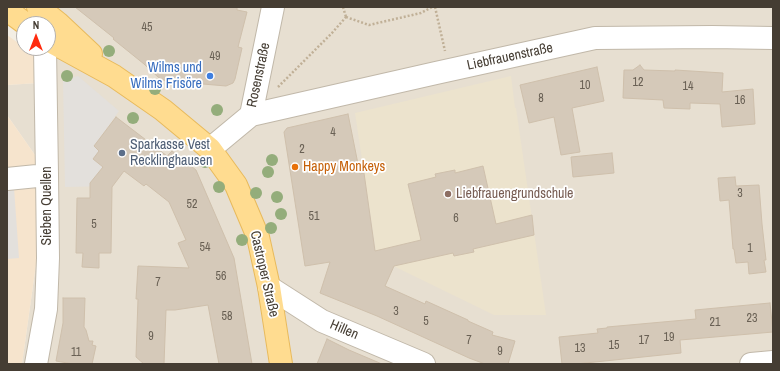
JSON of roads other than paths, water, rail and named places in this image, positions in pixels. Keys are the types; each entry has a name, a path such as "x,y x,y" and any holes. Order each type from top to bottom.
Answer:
{"main road":[{"name":"Castroper Straße","path":"38,7 58,23 114,76"},
{"path":"7,10 16,17"},
{"name":"Castroper Straße","path":"56,44 114,76 163,110 210,149 236,185 258,237 269,287 281,364"}],"street":[{"name":"Rosenstraße","path":"210,149 251,116 273,7"},
{"name":"Liebfrauenstraße","path":"251,116 595,38 773,38"},
{"name":"Sieben Quellen","path":"36,364 46,309 48,258 45,56"},
{"path":"7,179 47,175"},
{"name":"Hillen","path":"269,287 322,321 424,364"},
{"path":"751,364 773,362"}],"place":[{"name":"Wilms und Wilms Frisöre","path":"210,76"},
{"name":"Sparkasse Vest Recklinghausen","path":"122,153"},
{"name":"Happy Monkeys","path":"295,167"},
{"name":"Liebfrauengrundschule","path":"448,194"}]}
